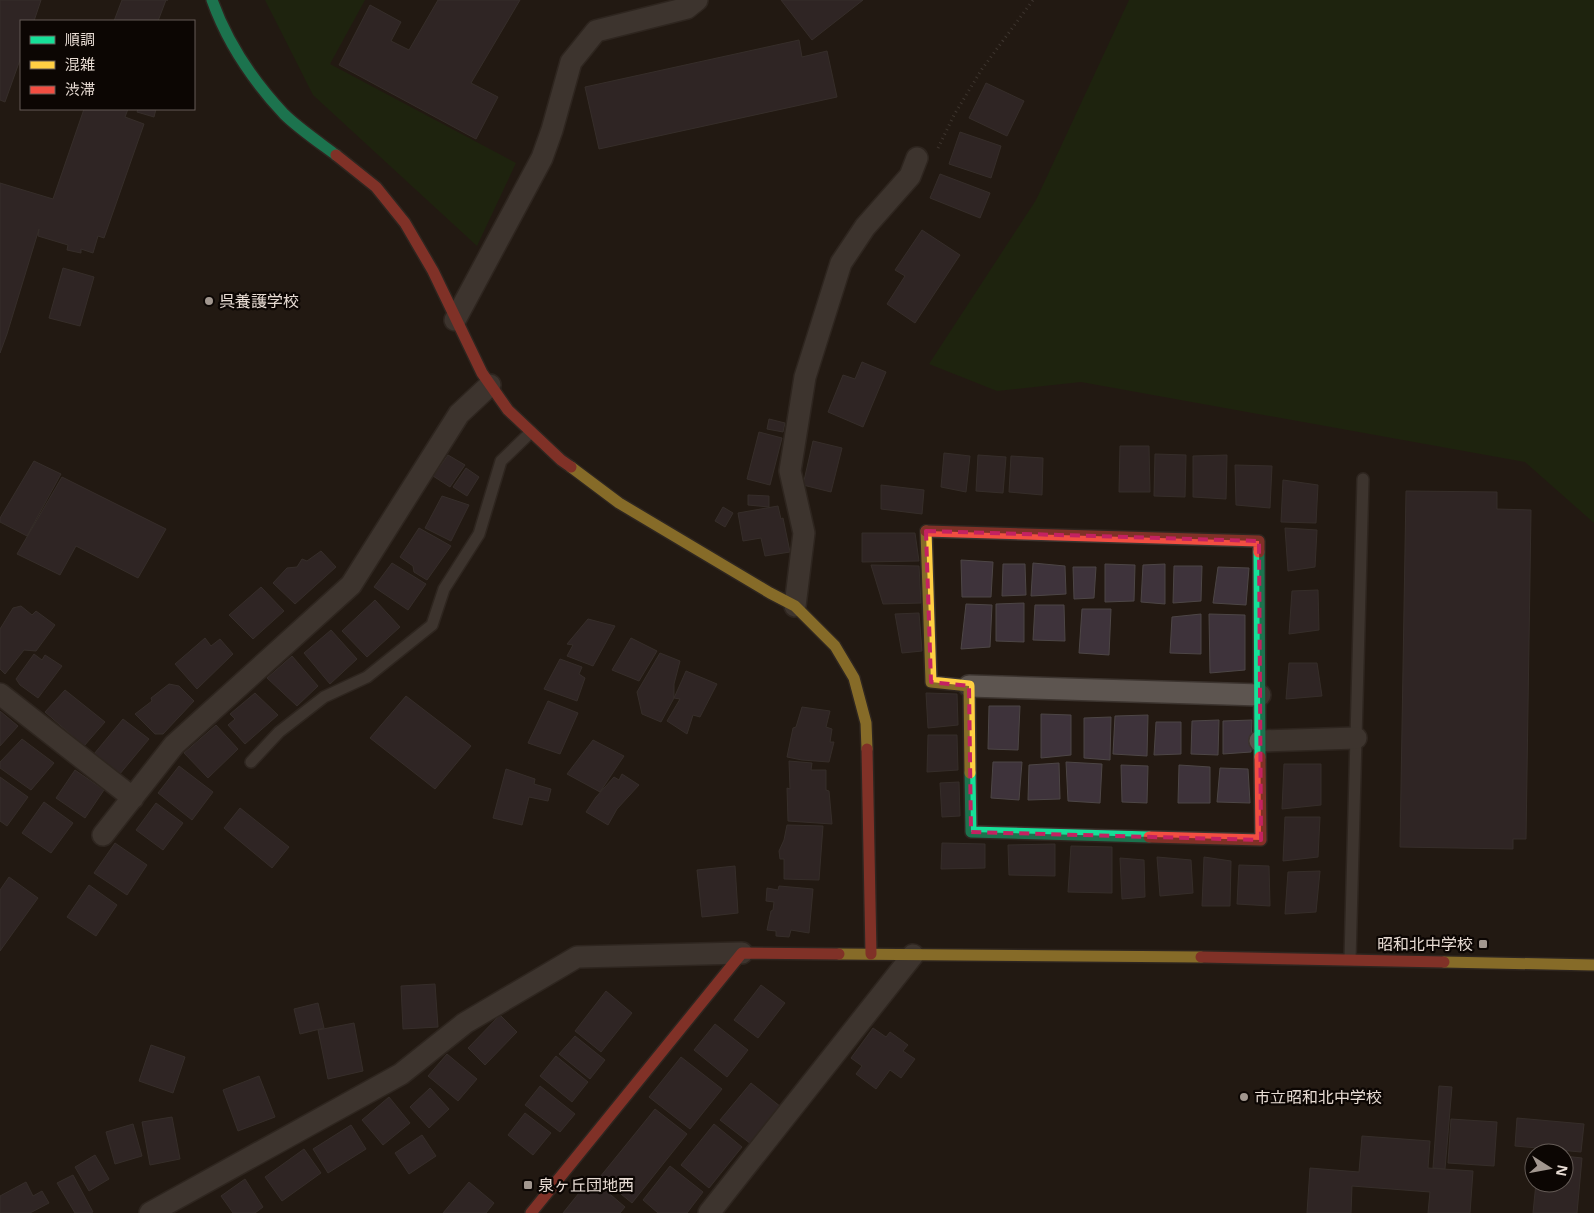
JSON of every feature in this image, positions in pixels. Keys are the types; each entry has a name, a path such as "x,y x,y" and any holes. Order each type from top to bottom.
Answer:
{"street":[{"path":"212,0 220,22 246,68 286,115 376,188 405,223 433,271 482,373 508,410 561,460 619,503 770,593 796,606 835,646 854,678 866,723 869,786 871,954"},
{"path":"455,320 542,158 571,62 596,31 687,8 697,0"},
{"path":"796,606 804,532 790,471 805,378 841,263 864,227 910,176 916,158"},
{"path":"103,835 174,745 351,585 459,414 490,385"},
{"path":"969,686 971,832 1261,840 1260,695 1258,541 926,531 931,682 969,686 1260,695"},
{"path":"0,694 133,798"},
{"path":"1260,741 1356,738"},
{"path":"531,1213 742,953"},
{"path":"150,1213 400,1074 465,1023 577,957 742,953 1124,955 1594,964"},
{"path":"709,1213 913,955"}],"lane":[{"path":"251,762 279,732 324,697 367,677 432,625 444,589 479,534 501,461 531,432"},
{"path":"1350,959 1363,479"}],"path":[{"path":"937,149 954,115 982,69 1033,0"}],"highlighted area":[{"path":"926,531 1259,541 1261,840 971,832 969,686 931,682"}],"green space":[{"path":"265,0 365,0 330,64 516,163 477,246 313,95"},
{"path":"1129,0 1594,0 1594,523 1525,462 1081,382 997,391 929,364 1036,200"}],"building":[{"path":"0,0 41,0 34,20 20,20 20,60 5,102 0,100"},
{"path":"122,0 166,0 158,20 114,20"},
{"path":"438,0 520,0 471,83 498,97 476,139 339,65 370,5 401,22 391,41 409,50"},
{"path":"781,0 863,0 812,40"},
{"path":"799,40 802,57 827,51 837,97 599,149 585,87"},
{"path":"986,83 1024,101 1007,136 969,118"},
{"path":"84,110 128,110 125,117 144,124 104,238 98,236 93,253 81,249 81,253 67,250 68,245 38,236 39,229 0,353 0,183 53,199"},
{"path":"138,110 156,110 154,117 137,112"},
{"path":"960,132 1001,146 991,178 949,164"},
{"path":"940,174 990,193 980,218 930,198"},
{"path":"922,230 960,255 915,323 887,304 905,276 895,270"},
{"path":"63,268 94,277 80,326 49,318"},
{"path":"862,362 886,372 863,427 828,412 843,375 855,379"},
{"path":"769,419 785,423 783,432 767,429"},
{"path":"759,432 782,438 770,485 747,479"},
{"path":"813,441 842,448 831,492 803,485"},
{"path":"1120,446 1149,446 1150,492 1119,492"},
{"path":"944,453 970,456 966,492 941,487"},
{"path":"1155,454 1186,455 1185,497 1154,496"},
{"path":"448,455 465,465 450,487 433,476"},
{"path":"978,455 1006,457 1003,493 976,491"},
{"path":"1227,455 1226,499 1193,497 1193,456"},
{"path":"1011,456 1043,458 1042,495 1009,492"},
{"path":"34,461 61,474 27,536 0,522 0,518"},
{"path":"1235,465 1272,466 1270,508 1236,505"},
{"path":"466,468 479,477 467,496 453,487"},
{"path":"62,477 166,529 138,578 76,546 60,575 17,554"},
{"path":"1283,480 1318,485 1316,523 1281,522"},
{"path":"881,485 924,490 922,514 881,509"},
{"path":"1406,491 1497,492 1497,509 1531,510 1526,839 1513,839 1513,849 1400,847"},
{"path":"748,495 769,496 769,507 748,505"},
{"path":"442,496 469,505 451,541 425,528"},
{"path":"778,506 781,519 783,518 790,552 765,556 761,538 743,541 738,513"},
{"path":"723,507 733,513 725,527 715,521"},
{"path":"419,528 451,546 427,580 414,572 413,566 400,557"},
{"path":"1285,528 1317,530 1315,567 1288,571"},
{"path":"862,533 915,533 919,561 862,562"},
{"path":"321,551 336,567 295,604 273,583 287,568 297,567 302,559 307,561"},
{"path":"961,560 993,562 991,597 962,597"},
{"path":"392,563 426,584 408,610 374,587"},
{"path":"1033,563 1065,566 1066,594 1031,596"},
{"path":"1003,564 1025,564 1026,595 1002,596"},
{"path":"1105,564 1135,565 1134,601 1105,602"},
{"path":"1165,564 1165,604 1141,602 1143,565"},
{"path":"871,565 919,566 921,603 883,604"},
{"path":"1174,566 1202,566 1201,601 1173,603"},
{"path":"1073,567 1096,567 1094,598 1074,599"},
{"path":"1218,567 1249,568 1246,605 1213,603"},
{"path":"261,587 284,611 253,639 229,615"},
{"path":"1318,590 1319,630 1289,634 1292,591"},
{"path":"375,600 400,627 367,657 342,631"},
{"path":"1024,603 1024,642 996,641 996,604"},
{"path":"966,604 992,605 990,647 961,649"},
{"path":"1035,605 1064,605 1065,641 1033,640"},
{"path":"21,606 32,615 36,611 55,625 36,651 24,650 5,674 0,669 0,629 13,608"},
{"path":"1082,609 1111,609 1109,655 1079,653"},
{"path":"919,613 922,651 902,653 895,614"},
{"path":"1201,614 1201,654 1170,653 1172,617"},
{"path":"1209,614 1245,615 1245,670 1210,673"},
{"path":"588,619 615,626 593,666 567,656 573,645 567,644"},
{"path":"331,630 357,659 330,684 304,653"},
{"path":"205,638 211,646 220,639 233,654 197,689 175,664"},
{"path":"631,638 657,651 639,681 612,670"},
{"path":"660,653 680,661 674,684 674,698 661,722 642,714 637,692"},
{"path":"34,654 42,660 45,655 62,666 38,698 20,685 16,679"},
{"path":"292,656 318,686 297,706 267,678"},
{"path":"560,659 582,667 579,674 585,678 577,701 544,689"},
{"path":"1289,663 1317,663 1322,696 1286,699"},
{"path":"686,671 717,684 700,717 693,715 687,734 667,721 680,699 674,698"},
{"path":"169,684 179,686 194,701 163,734 155,734 135,714"},
{"path":"65,690 105,722 84,746 45,712"},
{"path":"255,693 278,715 245,744 228,725 235,719 230,714"},
{"path":"926,693 957,694 958,725 928,728"},
{"path":"406,696 471,746 435,789 370,738"},
{"path":"548,701 578,713 560,754 528,743"},
{"path":"989,706 1020,706 1018,750 988,749"},
{"path":"802,707 830,711 826,727 832,729 830,742 834,742 829,762 787,757 793,728 796,727"},
{"path":"0,711 18,726 0,746"},
{"path":"1041,714 1071,715 1071,755 1041,758"},
{"path":"1148,715 1147,756 1113,754 1115,716"},
{"path":"1111,717 1110,760 1084,758 1084,718"},
{"path":"123,719 149,739 119,775 94,754"},
{"path":"1219,720 1218,755 1191,754 1192,721"},
{"path":"1252,720 1251,752 1223,754 1223,721"},
{"path":"1156,722 1181,722 1181,754 1154,755"},
{"path":"216,725 238,749 208,778 184,753"},
{"path":"928,735 957,735 958,770 927,772"},
{"path":"22,739 54,763 31,790 0,768 0,762"},
{"path":"593,740 624,756 600,792 567,774"},
{"path":"789,761 812,763 811,770 826,770 826,790 829,791 832,824 788,821 787,788 790,789"},
{"path":"993,762 1022,762 1019,800 991,798"},
{"path":"1066,762 1102,764 1100,803 1068,801"},
{"path":"1059,763 1060,799 1028,800 1029,765"},
{"path":"1284,764 1321,764 1321,805 1282,809"},
{"path":"1121,765 1148,766 1147,803 1122,802"},
{"path":"1179,765 1210,767 1210,803 1178,803"},
{"path":"179,766 213,792 192,820 158,793"},
{"path":"1220,768 1248,769 1250,803 1217,802"},
{"path":"506,769 535,779 534,784 551,789 548,801 529,797 522,825 493,818"},
{"path":"75,770 104,790 85,818 56,798"},
{"path":"622,774 639,785 617,809 608,825 586,812 596,797 614,777 619,780"},
{"path":"0,777 28,797 7,826 0,821"},
{"path":"959,782 960,816 942,817 940,783"},
{"path":"44,802 73,823 51,853 22,833"},
{"path":"156,803 183,823 163,850 136,830"},
{"path":"240,808 289,847 272,868 224,828"},
{"path":"1285,817 1320,817 1318,857 1283,861"},
{"path":"787,825 823,826 819,880 784,879 784,859 780,859 779,851 784,840"},
{"path":"115,843 147,865 127,895 94,873"},
{"path":"942,843 985,844 985,868 941,869"},
{"path":"1055,844 1055,876 1009,875 1008,845"},
{"path":"1071,846 1112,847 1112,893 1068,892"},
{"path":"1157,857 1191,860 1193,893 1160,896"},
{"path":"1204,857 1231,861 1230,906 1202,906"},
{"path":"1120,858 1144,860 1145,897 1122,899"},
{"path":"1239,865 1269,866 1270,906 1237,904"},
{"path":"735,866 738,913 702,917 697,870"},
{"path":"1320,871 1316,912 1285,914 1288,872"},
{"path":"9,877 38,898 0,951 0,890"},
{"path":"89,885 117,905 96,936 67,917"},
{"path":"779,886 813,889 809,933 791,930 789,937 776,936 776,931 767,930 774,902 766,901 767,888 778,890"},
{"path":"435,984 438,1027 403,1029 401,986"},
{"path":"761,985 785,1003 758,1038 734,1020"},
{"path":"606,991 632,1013 601,1052 575,1031"},
{"path":"318,1003 324,1028 300,1034 294,1009"},
{"path":"500,1015 517,1032 485,1065 468,1048"},
{"path":"354,1023 363,1071 328,1079 318,1030"},
{"path":"715,1024 748,1050 727,1077 694,1050"},
{"path":"873,1028 886,1037 890,1032 908,1045 903,1051 915,1059 901,1078 890,1070 876,1089 856,1074 862,1066 851,1058"},
{"path":"575,1036 605,1060 590,1079 559,1054"},
{"path":"151,1045 185,1057 173,1093 139,1081"},
{"path":"447,1054 477,1079 458,1101 428,1076"},
{"path":"556,1056 588,1082 572,1102 540,1076"},
{"path":"681,1057 722,1089 690,1129 649,1097"},
{"path":"259,1076 275,1117 238,1131 223,1090"},
{"path":"751,1083 781,1107 751,1144 720,1120"},
{"path":"540,1086 575,1114 560,1132 525,1105"},
{"path":"1439,1086 1452,1087 1445,1169 1433,1168"},
{"path":"430,1088 449,1109 429,1128 410,1107"},
{"path":"389,1097 410,1123 383,1145 362,1120"},
{"path":"655,1109 687,1134 632,1203 600,1177"},
{"path":"525,1113 551,1133 533,1155 508,1135"},
{"path":"172,1117 180,1159 150,1165 142,1122"},
{"path":"1517,1118 1584,1124 1581,1152 1574,1151 1574,1143 1524,1143 1524,1147 1515,1146"},
{"path":"1451,1119 1497,1122 1494,1166 1448,1163"},
{"path":"133,1124 142,1156 115,1164 106,1132"},
{"path":"714,1124 742,1147 709,1188 681,1165"},
{"path":"351,1125 366,1149 328,1173 313,1149"},
{"path":"422,1135 436,1156 409,1174 395,1153"},
{"path":"1362,1136 1430,1141 1428,1168 1473,1171 1470,1213 1428,1213 1430,1192 1352,1186 1351,1213 1307,1213 1310,1168 1359,1172"},
{"path":"304,1149 321,1173 282,1201 265,1177"},
{"path":"95,1155 109,1179 89,1191 75,1167"},
{"path":"1574,1157 1582,1158 1577,1213 1533,1213 1535,1193 1574,1193"},
{"path":"670,1166 703,1192 687,1213 658,1213 643,1200"},
{"path":"73,1175 93,1212 75,1213 57,1183"},
{"path":"591,1178 625,1207 620,1213 563,1213"},
{"path":"245,1179 263,1207 255,1213 233,1213 221,1196"},
{"path":"26,1182 33,1196 42,1191 49,1203 30,1213 0,1213 0,1196"},
{"path":"469,1182 494,1203 486,1213 443,1213"}],"traffic: fast":[{"path":"212,0 233,46 262,89 284,114 336,155"},
{"path":"1259,552 1260,757"},
{"path":"970,773 971,832 1149,837"}],"traffic: slow":[{"path":"571,467 619,503 795,606 835,646 854,678 866,723 867,749"},
{"path":"926,531 931,682 969,686 970,773"},
{"path":"839,954 1201,957"},
{"path":"1444,962 1594,965"}],"traffic: jam":[{"path":"336,155 376,187 405,223 433,271 482,373 508,410 561,460 571,467"},
{"path":"926,531 1259,541 1259,552"},
{"path":"867,749 871,954"},
{"path":"1149,837 1261,840 1260,757"},
{"path":"531,1213 742,953 839,954"},
{"path":"1201,957 1444,962"}],"place":[{"name":"呉養護学校","path":"209,301"},
{"name":"昭和北中学校","path":"1483,944"},
{"name":"市立昭和北中学校","path":"1244,1097"},
{"name":"泉ヶ丘団地西","path":"528,1185"}]}
